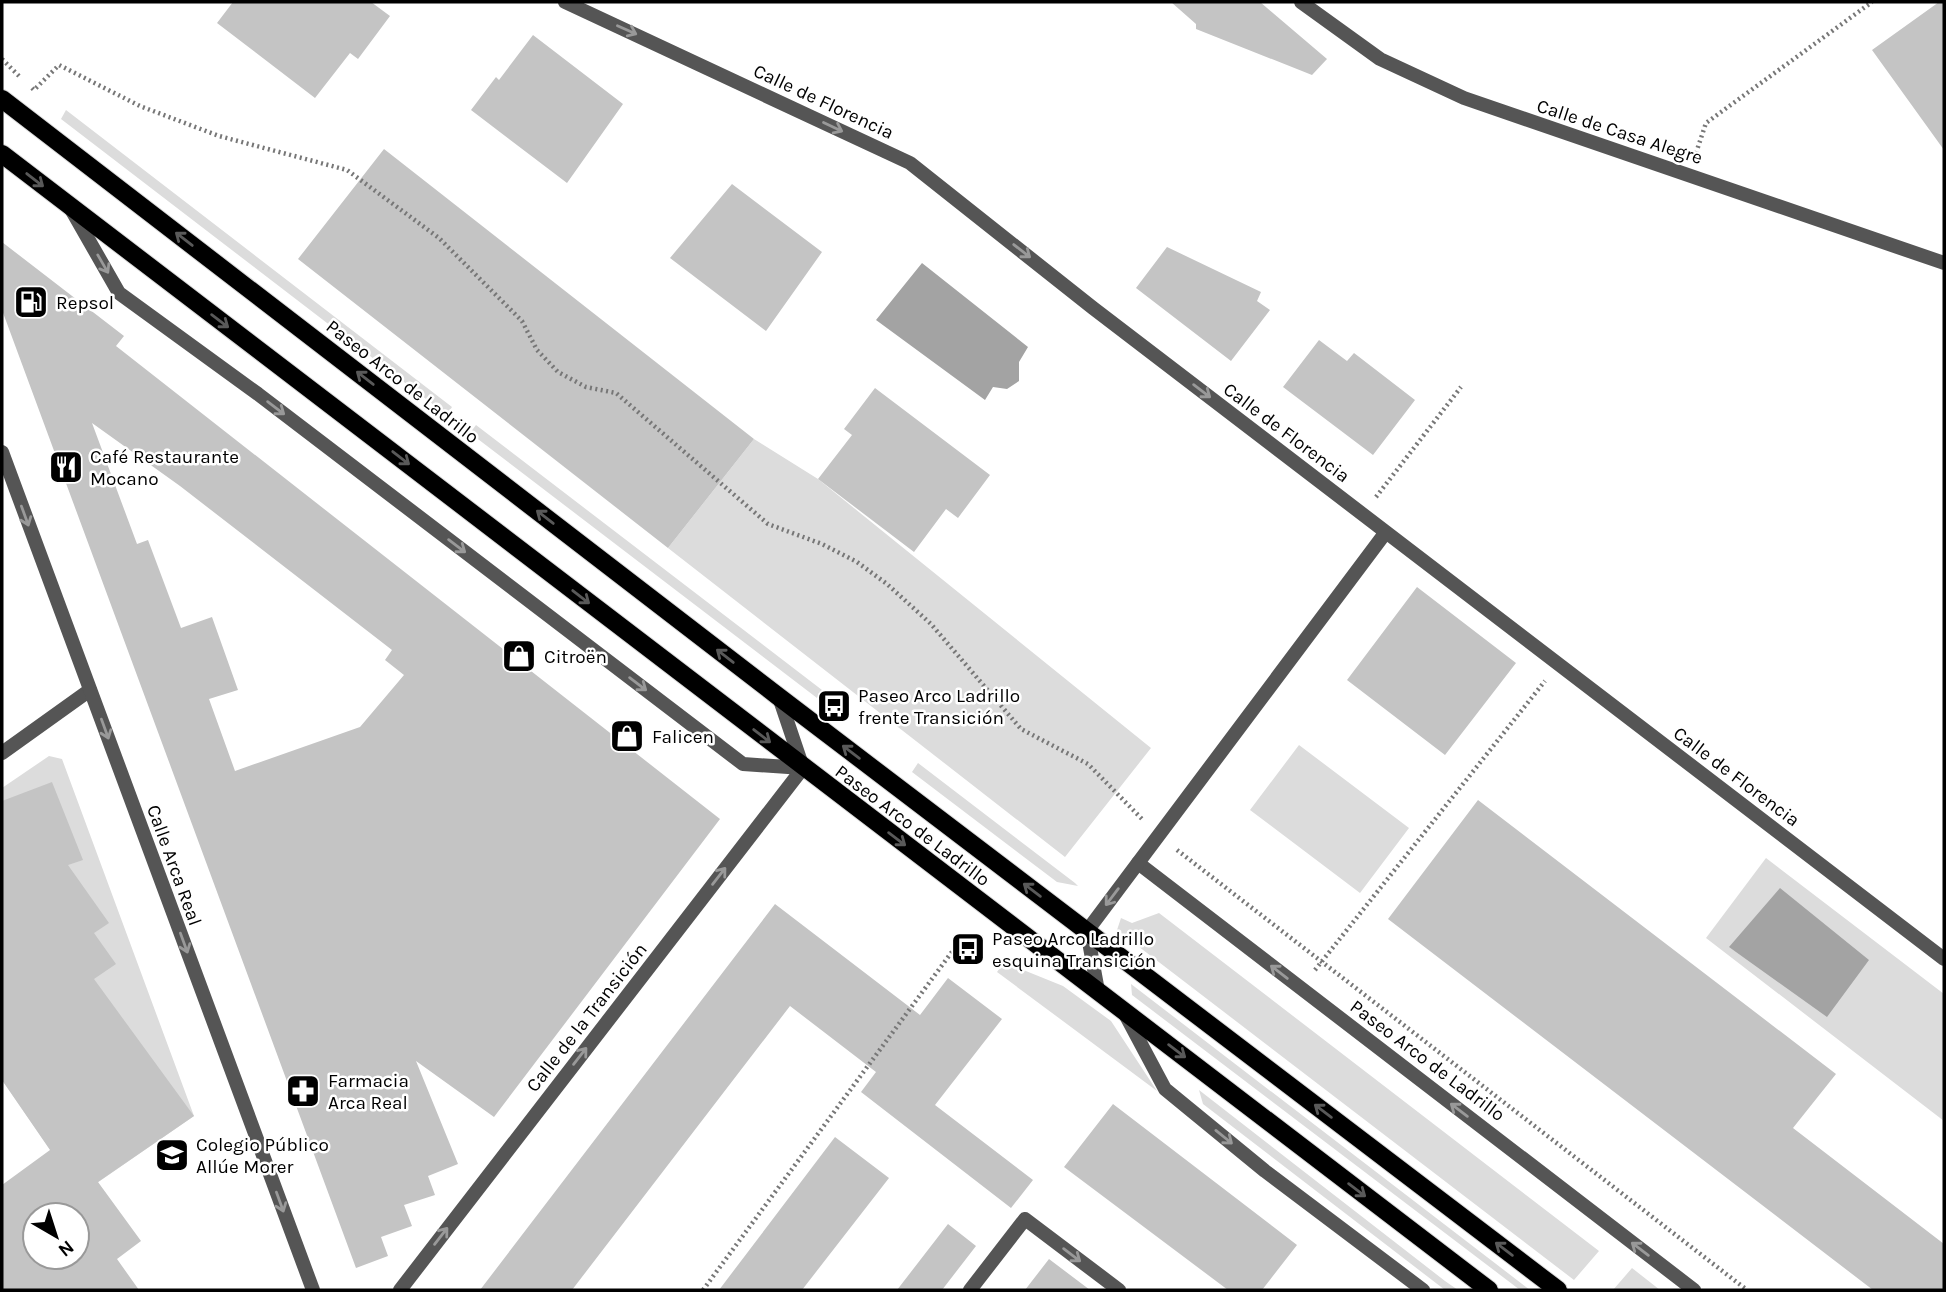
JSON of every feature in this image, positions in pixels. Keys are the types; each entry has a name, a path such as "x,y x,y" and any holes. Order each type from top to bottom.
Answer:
{"main road":[{"name":"Paseo Arco de Ladrillo","path":"2,99 779,697 1558,1290"},
{"name":"Paseo Arco de Ladrillo","path":"2,154 1489,1290"}],"street":[{"name":"Calle de Florencia","path":"565,2 909,163 1386,533 1944,959"},
{"name":"Calle de Casa Alegre","path":"1301,2 1354,44 1414,78 1517,118 1944,262"},
{"name":"Paseo Arco de Ladrillo","path":"68,205 120,293 258,394 743,764 803,768"},
{"name":"Calle Arca Real","path":"2,452 313,1290"},
{"path":"1098,991 1087,931 1386,533"},
{"path":"2,752 90,690"},
{"path":"779,697 803,768"},
{"name":"Calle de la Transición","path":"400,1290 803,768"},
{"name":"Paseo Arco de Ladrillo","path":"1138,863 1694,1290"},
{"name":"Paseo Arco de Ladrillo","path":"1122,1010 1165,1089 1265,1171 1423,1290"},
{"path":"970,1290 1025,1219 1119,1290"}],"path":[{"path":"1689,174 1706,123 1872,2"},
{"path":"2,59 34,90 58,65 140,106 219,136 347,170 439,239 522,321 537,350 558,372 586,387 616,393 768,524 822,544 887,584 931,624 1021,729 1088,764 1158,836 1747,1290"},
{"path":"1363,514 1461,387"},
{"path":"1300,988 1559,664"},
{"path":"703,1290 954,949"}],"shaded area":[{"path":"66,110 452,407 447,415 61,119"},
{"path":"922,263 1028,347 1019,362 1019,381 1007,389 993,387 985,400 876,320"},
{"path":"476,425 822,690 817,698 470,433"},
{"path":"754,439 818,479 1151,748 1065,857 668,548"},
{"path":"1299,745 1409,828 1360,893 1250,810"},
{"path":"49,756 62,759 194,1116 81,1194 2,1080 2,788"},
{"path":"918,763 1078,886 1057,882 912,772"},
{"path":"1766,858 1944,994 1944,1121 1706,938"},
{"path":"1780,888 1869,960 1827,1017 1729,947"},
{"path":"1159,913 1599,1251 1574,1280 1117,930 1121,918 1132,923"},
{"path":"1004,962 1063,986 1111,1021 1157,1091 997,972"},
{"path":"1131,984 1530,1290 1520,1290 1132,995"},
{"path":"1199,1090 1458,1290 1445,1290 1203,1104"},
{"path":"1632,1268 1660,1290 1613,1290"}],"building":[{"path":"233,2 371,2 390,16 358,59 350,53 315,98 217,23"},
{"path":"1171,2 1260,2 1327,59 1312,75 1196,29 1196,24"},
{"path":"1939,2 1944,2 1944,150 1872,50"},
{"path":"533,35 623,104 567,183 471,110 496,77 499,80"},
{"path":"384,149 754,439 668,548 298,259"},
{"path":"732,184 822,252 766,331 670,258"},
{"path":"2,242 124,336 116,346 720,819 494,1117 416,1061 458,1164 428,1176 435,1195 404,1205 412,1226 381,1237 388,1256 356,1268 2,310","holes":["92,423 180,486 392,650 385,660 404,675 360,727 235,771 209,699 238,690 212,617 181,628 148,540 137,544"]},
{"path":"1167,247 1261,292 1257,301 1270,310 1231,361 1136,288"},
{"path":"1319,340 1347,361 1354,353 1415,400 1373,455 1283,387"},
{"path":"875,388 990,475 958,518 946,509 914,552 818,479 852,435 844,429"},
{"path":"1417,587 1516,663 1445,755 1347,680"},
{"path":"52,782 83,860 68,865 109,923 94,933 116,964 94,979 194,1116 98,1182 141,1241 117,1259 139,1290 2,1290 2,1185 50,1150 2,1080 2,801"},
{"path":"1478,800 1836,1074 1793,1128 1944,1244 1944,1290 1873,1290 1388,919"},
{"path":"775,904 920,1015 948,978 1002,1019 935,1105 1033,1180 1011,1208 861,1092 876,1072 790,1006 572,1290 480,1290"},
{"path":"1113,1104 1297,1245 1262,1290 1228,1290 1064,1167"},
{"path":"835,1137 889,1178 802,1290 719,1290"},
{"path":"948,1224 976,1246 942,1290 897,1290"},
{"path":"1049,1259 1090,1290 1025,1290"}],"place":[{"name":"Repsol","path":"31,302"},
{"name":"Café Restaurante Mocano","path":"66,467"},
{"name":"Citroën","path":"519,656"},
{"name":"Paseo Arco Ladrillo frente Transición","path":"834,706"},
{"name":"Falicen","path":"627,736"},
{"name":"Paseo Arco Ladrillo esquina Transición","path":"968,949"},
{"name":"Farmacia Arca Real","path":"303,1091"},
{"name":"Colegio Público Allúe Morer","path":"172,1155"}]}
